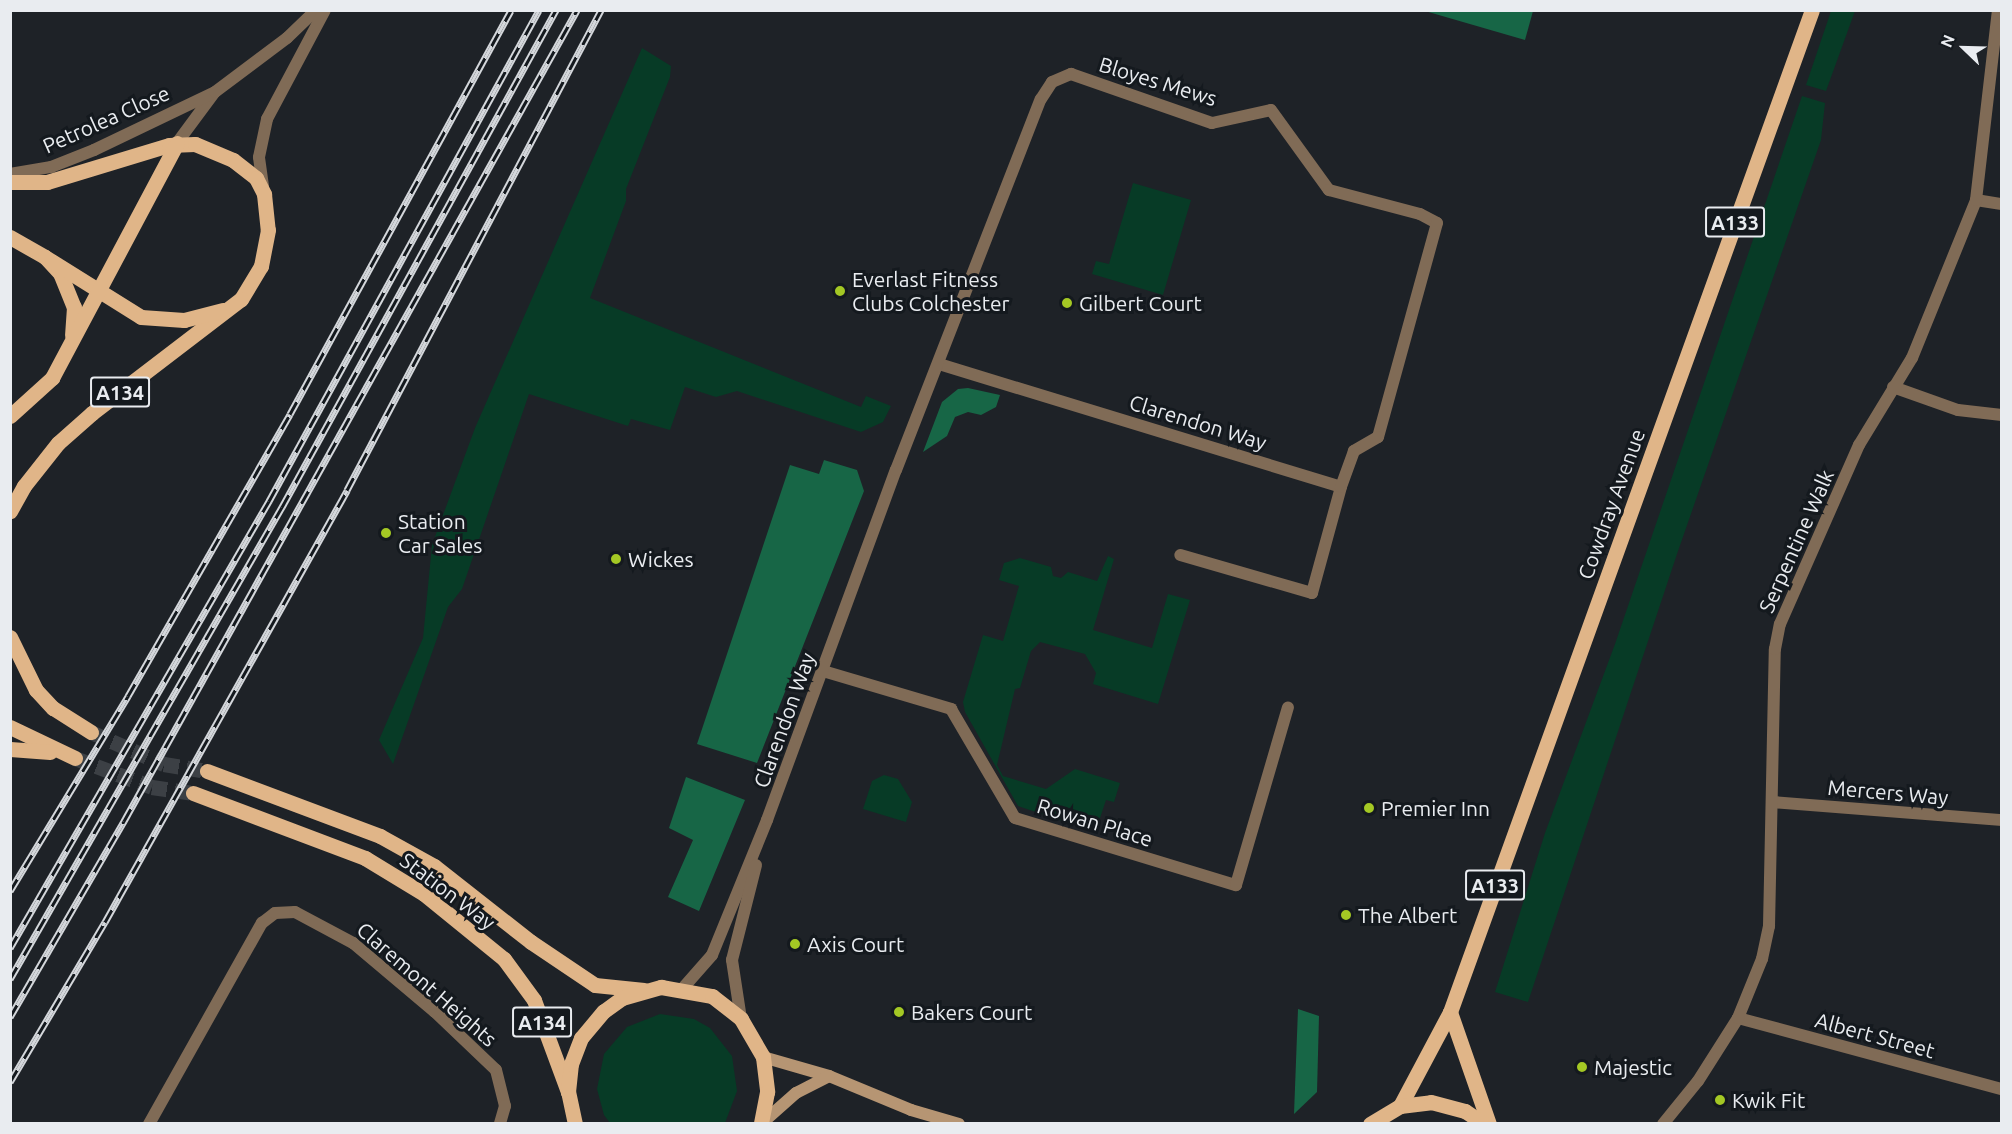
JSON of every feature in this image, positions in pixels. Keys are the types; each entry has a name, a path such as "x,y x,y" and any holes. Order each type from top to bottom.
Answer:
{"main road":[{"name":"Cowdray Avenue","path":"1400,1106 1450,1012 1812,10"},
{"path":"10,182 47,182 177,143 209,147 233,160 256,178 264,194"},
{"name":"A134","path":"10,416 52,378 177,143"},
{"name":"A134","path":"10,511 24,486 57,443 241,299 266,250 264,194"},
{"name":"A134","path":"10,237 141,317 162,321 203,317 241,299"},
{"name":"A134","path":"45,257 60,273 74,307 71,341"},
{"path":"10,637 36,690 53,708 91,732"},
{"path":"10,727 69,756 10,749"},
{"name":"Station Way","path":"207,771 380,836 434,866 531,942 595,985 644,990"},
{"name":"Station Way","path":"193,793 365,858 424,894 504,959 534,1000 568,1092"},
{"name":"A134","path":"573,1122 568,1092 571,1064 591,1023 622,999 644,990 683,988 712,996 741,1019 763,1057 767,1092 761,1124"},
{"path":"1450,1012 1489,1124"},
{"path":"1370,1124 1400,1106 1441,1104 1465,1111 1484,1124"}],"street":[{"name":"Petrolea Close","path":"10,174 51,167 94,150 215,92 287,38 316,10"},
{"path":"264,194 259,157 267,119 325,10"},
{"name":"Serpentine Walk","path":"1663,1124 1698,1081 1738,1018 1762,959 1769,926 1775,649 1780,624 1859,445 1912,357 1976,200 1998,10"},
{"name":"Bloyes Mews","path":"991,226 1041,99 1052,82 1071,74 1212,123 1271,110 1329,190 1420,214 1437,223 1378,437 1354,452 1341,487"},
{"name":"Petrolea Close","path":"177,143 215,92"},
{"path":"1976,200 2001,204"},
{"name":"Clarendon Way","path":"683,988 712,954 767,820 991,226"},
{"name":"Clarendon Way","path":"939,364 1341,487"},
{"path":"1893,387 1959,410 2001,415"},
{"path":"1180,555 1312,593 1341,487"},
{"name":"Rowan Place","path":"823,671 951,709 1015,818 1236,885 1288,707"},
{"name":"Mercers Way","path":"1772,802 2001,820"},
{"name":"Clarendon Way","path":"741,1019 732,960 767,820"},
{"name":"Claremont Heights","path":"149,1124 262,923 275,913 295,912 353,943 435,1012 496,1070 505,1106 500,1124"},
{"name":"Albert Street","path":"1738,1018 2001,1089"},
{"path":"763,1057 829,1076 911,1110 959,1124"},
{"path":"761,1124 796,1093 829,1076"}],"green space":[{"path":"1425,11 1533,11 1525,40"},
{"path":"1831,11 1855,11 1826,91 1806,85"},
{"path":"642,48 671,66 670,77 626,189 626,201 590,298 861,407 866,396 891,406 883,422 861,432 737,391 716,397 685,387 670,430 631,419 628,426 529,394 462,589 448,607 393,764 379,740 423,638 432,545 475,428"},
{"path":"1802,96 1825,103 1821,140 1677,554 1528,1002 1495,992 1545,833 1615,644"},
{"path":"1133,183 1191,200 1163,295 1092,274 1096,261 1109,264"},
{"path":"968,388 1000,395 996,407 981,415 968,412 955,417 947,436 923,452 942,402 958,389"},
{"path":"824,460 857,470 864,491 757,763 697,744 790,465 819,474"},
{"path":"1108,556 1114,559 1093,630 1152,648 1168,594 1190,600 1158,704 1093,684 1096,673 1085,654 1040,642 1031,651 1020,688 1015,689 997,765 1003,776 1046,789 1075,769 1120,783 1114,802 1106,800 1100,818 1091,821 1070,815 1068,823 1018,806 965,712 963,702 983,635 1003,641 1019,586 999,580 1004,563 1020,558 1051,567 1053,576 1061,578 1068,572 1097,581"},
{"path":"884,775 898,779 912,802 906,822 863,809 872,781"},
{"path":"686,777 745,800 699,911 668,897 693,840 669,828"},
{"path":"1298,1009 1319,1016 1317,1092 1294,1114"},
{"path":"660,1014 694,1019 710,1028 732,1056 737,1091 725,1123 610,1123 604,1115 597,1089 604,1054 627,1027"}],"tunnel":[{"path":"91,732 164,764 207,771"},
{"path":"75,758 152,787 193,793"}],"railway":[{"path":"10,891 128,696 290,414 511,10"},
{"path":"10,948 269,501 539,10"},
{"path":"10,979 282,507 556,10"},
{"path":"10,1017 124,821 577,10"},
{"path":"10,1082 105,922 347,490 601,10"}],"place":[{"name":"Everlast Fitness Clubs Colchester","path":"840,291"},
{"name":"Gilbert Court","path":"1067,303"},
{"name":"Station Car Sales","path":"386,533"},
{"name":"Wickes","path":"616,559"},
{"name":"Premier Inn","path":"1369,808"},
{"name":"The Albert","path":"1346,915"},
{"name":"Axis Court","path":"795,944"},
{"name":"Bakers Court","path":"899,1012"},
{"name":"Majestic","path":"1582,1067"},
{"name":"Kwik Fit","path":"1720,1100"}]}
